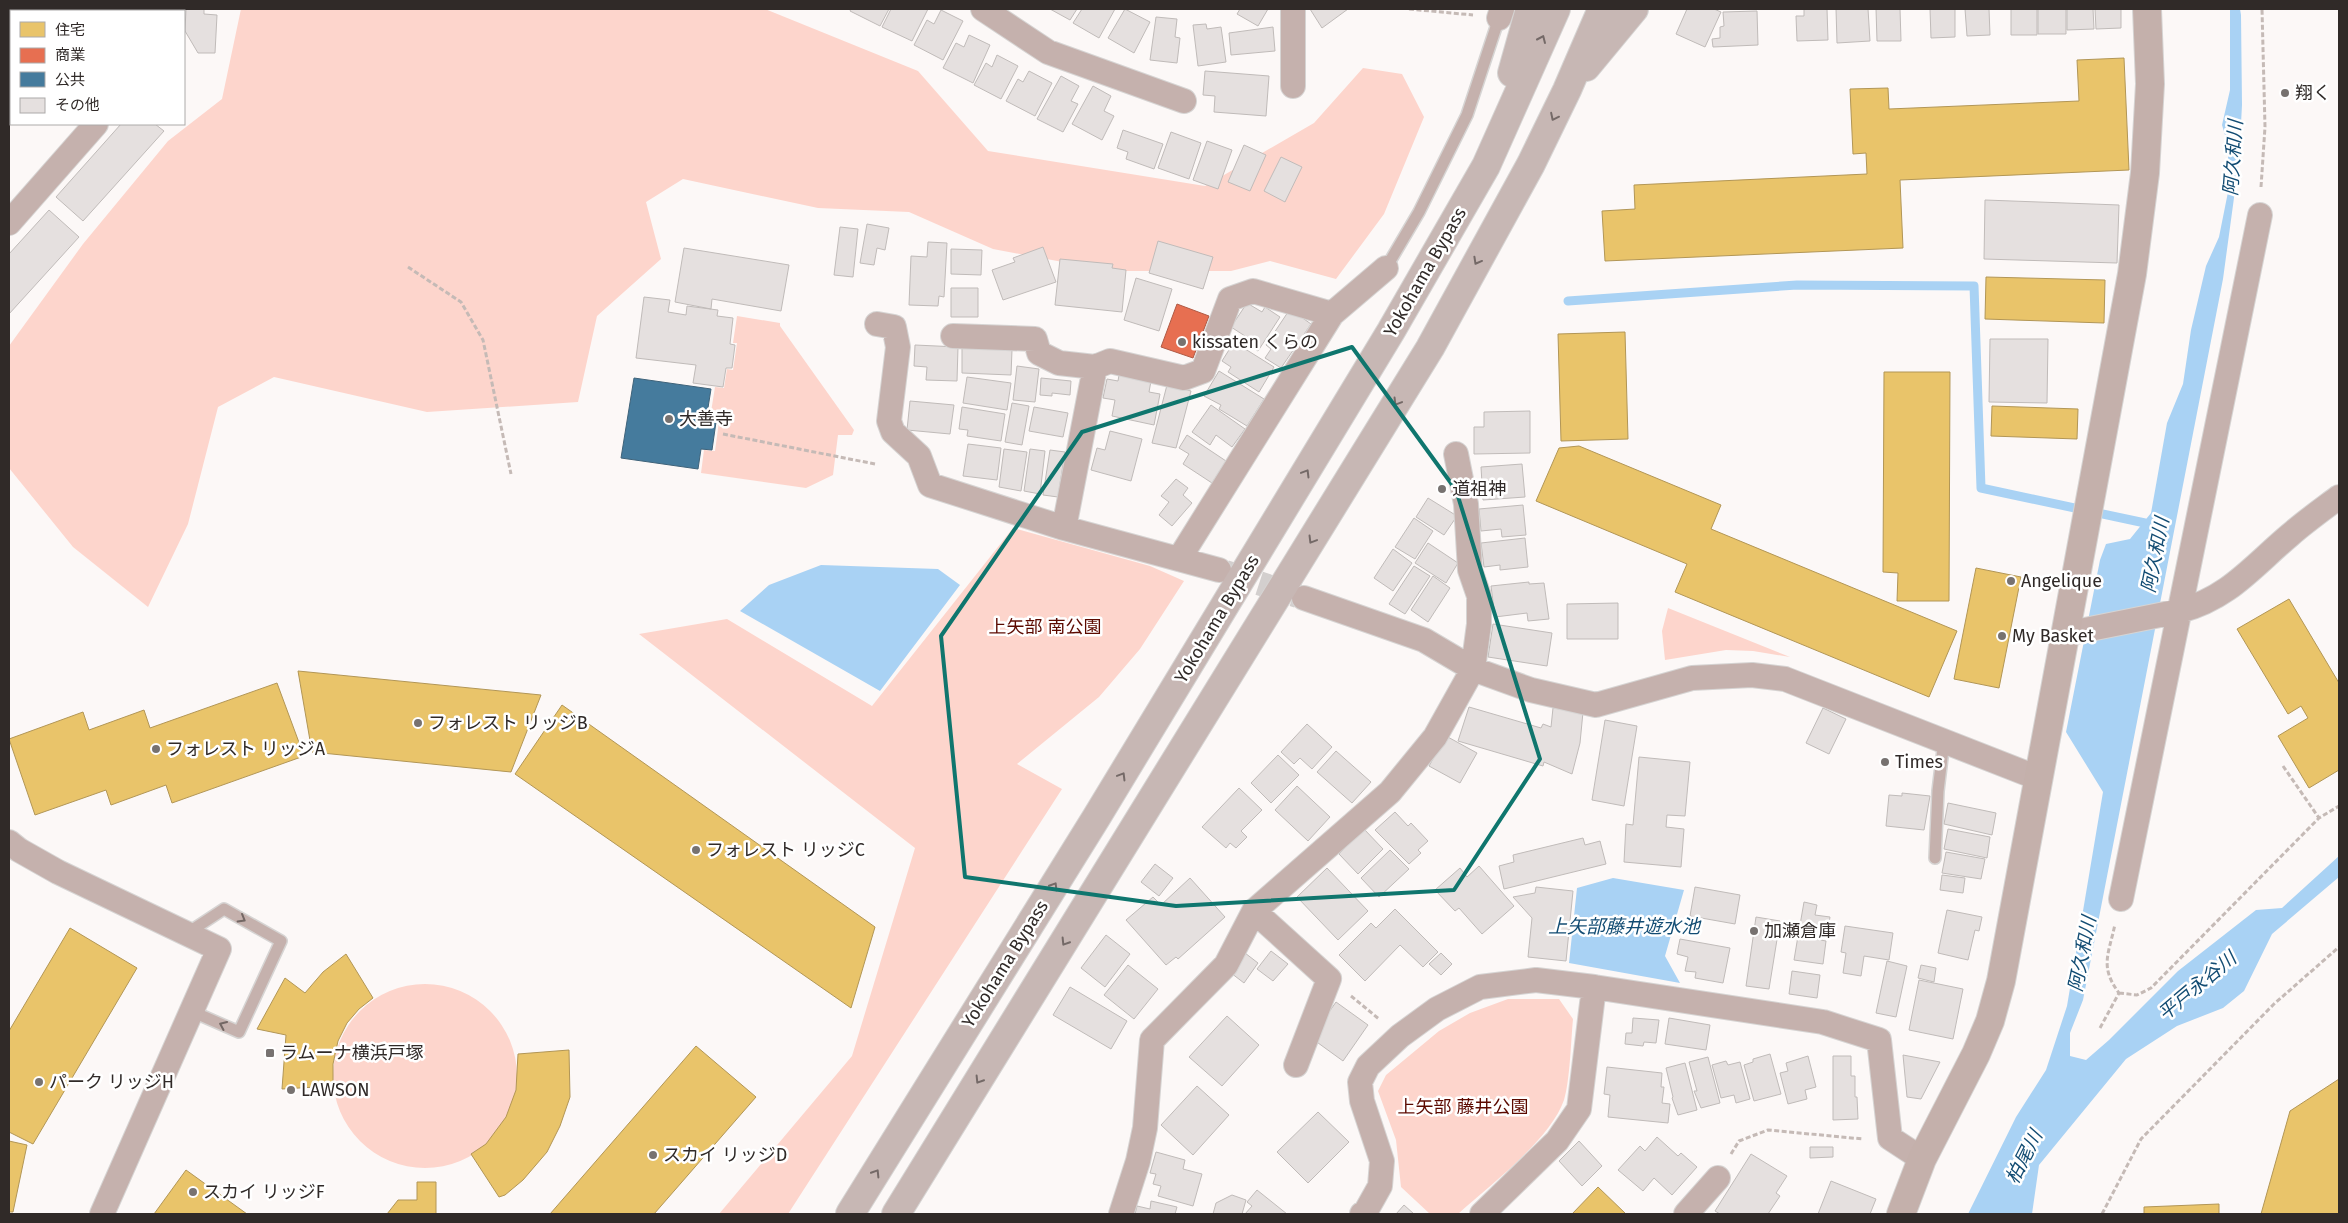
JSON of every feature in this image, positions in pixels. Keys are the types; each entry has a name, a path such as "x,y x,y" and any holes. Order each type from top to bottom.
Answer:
{"highway":[{"path":"1486,166 1530,9"},
{"name":"Yokohama Bypass","path":"850,1214 1230,599 1391,331 1486,166 1556,9"},
{"path":"896,1214 1430,348 1531,164 1567,90 1602,9"},
{"path":"1567,90 1634,9"}],"street":[{"path":"983,9 1048,52 1184,101"},
{"path":"1293,9 1293,86"},
{"path":"1901,1214 1922,1159 1976,1054 1990,1021 2001,981 2038,778 2073,633 2132,274 2146,173 2150,84 2147,9"},
{"path":"9,222 95,125"},
{"path":"2121,899 2176,612 2260,215"},
{"path":"1179,560 1332,314 1386,268"},
{"path":"953,336 1035,338 1039,353 1059,363 1095,367 1110,361 1184,378 1203,372 1230,299 1253,291 1332,314"},
{"path":"877,324 894,327 898,347 889,421 893,432 919,456 930,485 1064,528 1219,570"},
{"path":"1064,528 1095,367"},
{"path":"1121,1214 1138,1161 1145,1128 1152,1040 1226,965 1254,911 1390,792 1435,737 1473,669 1479,624 1479,596 1470,570 1466,504 1456,454"},
{"path":"2073,633 2195,607 2226,592 2290,535 2339,496"},
{"path":"1304,598 1424,640 1473,669 1531,690 1596,705 1692,678 1752,675 1785,680 2038,778"},
{"path":"9,842 18,850 58,872 219,949 102,1214"},
{"path":"1254,911 1329,979 1296,1065"},
{"path":"1362,1214 1366,1211 1380,1186 1382,1162 1362,1101 1360,1082 1368,1066 1400,1036 1437,1008 1480,987 1536,980 1594,987 1822,1022 1879,1040 1890,1138 1922,1159"},
{"path":"1482,1214 1557,1141 1579,1109 1594,987"},
{"path":"1686,1214 1718,1178"}],"lane":[{"path":"1386,268 1419,212 1467,115 1500,13"},
{"path":"1935,858 1938,791 1944,741"},
{"path":"186,934 224,909 281,941 239,1032 191,1011"}],"path":[{"path":"1409,9 1500,13"},
{"path":"2260,215 2265,127 2262,9"},
{"path":"408,267 461,302 483,340 511,474"},
{"path":"723,434 875,464"},
{"path":"2283,766 2319,818"},
{"path":"2121,899 2107,963 2108,979 2119,993 2137,995 2150,988 2319,818 2339,806"},
{"path":"2102,1214 2141,1139 2274,1004 2339,947"},
{"path":"1329,979 1385,1024"},
{"path":"2100,1028 2119,993"},
{"path":"1718,1178 1739,1141 1768,1130 1855,1139"}],"highlighted area":[{"path":"1352,347 1456,490 1540,759 1454,890 1176,906 965,877 941,636 1082,432"}],"green space":[{"path":"241,9 765,9 918,71 988,151 1205,186 1314,123 1363,68 1402,74 1424,117 1384,214 1336,279 1270,261 1231,271 1111,271 993,249 909,212 818,208 683,179 646,202 661,259 597,316 578,402 427,412 274,377 218,407 188,524 148,607 73,547 9,468 9,346 83,244 168,141 222,99"},
{"path":"737,316 780,323 780,326 854,430 852,435 838,435 833,475 806,488 701,473 704,450 715,451 720,414 711,412 715,387 724,388 727,369 733,370 737,343 733,343"},
{"name":"上矢部 南公園","path":"1013,528 1150,566 1184,581 1140,649 1099,697 1017,764 1062,789 788,1214 719,1214 852,1056 915,848 639,634 727,619 872,706"},
{"path":"1668,608 1790,657 1753,651 1726,650 1665,660 1662,631"},
{"path":"425,984 443,986 460,991 490,1011 510,1041 515,1058 517,1076 515,1094 510,1111 490,1141 460,1161 443,1166 425,1168 407,1166 390,1161 360,1141 340,1111 335,1094 333,1076 335,1058 340,1041 360,1011 390,991 407,986"},
{"name":"上矢部 藤井公園","path":"1508,999 1559,999 1573,1019 1569,1072 1564,1100 1557,1115 1533,1146 1458,1214 1430,1214 1401,1187 1396,1140 1378,1091 1386,1075 1439,1031 1470,1013"}],"water":[{"path":"2230,9 2240,9 2241,15 2242,105 2239,161 2223,279 2083,1000 2070,1033 2070,1056 2086,1060 2109,1040 2178,971 2256,910 2282,908 2339,856 2339,877 2272,934 2244,991 2223,1008 2177,1026 2126,1059 2039,1165 2032,1214 1968,1214 2016,1117 2046,1070 2067,1006 2103,792 2066,732 2100,560 2106,544 2130,539 2151,513 2167,423 2183,384 2191,330 2206,266 2219,237 2228,192 2228,145 2222,125 2230,90"},
{"path":"821,565 938,569 960,585 880,691 740,611 769,585"},
{"name":"上矢部藤井遊水池","path":"1613,878 1684,890 1665,956 1680,983 1569,963 1577,888"}],"building: 住宅":[{"path":"2124,58 2129,170 1900,180 1903,248 1605,261 1602,211 1635,209 1634,185 1867,174 1866,153 1853,154 1850,89 1888,88 1889,109 2079,101 2077,60"},
{"path":"1986,277 2105,280 2104,323 1985,319"},
{"path":"1625,332 1628,439 1561,441 1558,334"},
{"path":"1884,372 1950,372 1949,601 1897,601 1898,573 1883,572"},
{"path":"1992,406 2078,409 2077,439 1991,436"},
{"path":"1579,446 1721,505 1711,529 1957,631 1929,697 1675,592 1687,564 1536,501 1559,448"},
{"path":"1976,568 2021,577 1999,688 1954,679"},
{"path":"2289,599 2339,683 2339,770 2309,788 2278,736 2308,718 2301,706 2288,714 2237,629"},
{"name":"フォレスト リッジB","path":"298,671 541,695 511,772 312,752"},
{"name":"フォレスト リッジA","path":"277,683 304,756 172,803 166,785 111,805 106,790 35,815 9,739 83,712 89,730 144,710 150,728"},
{"name":"フォレスト リッジC","path":"562,705 875,927 851,1008 515,774"},
{"name":"パーク リッジH","path":"70,928 137,968 33,1144 9,1132 9,1031"},
{"path":"346,954 373,998 359,1009 347,1023 338,1041 333,1064 333,1086 282,1089 286,1035 257,1029 285,978 305,993 323,972"},
{"name":"スカイ リッジD","path":"696,1046 756,1097 654,1214 550,1214"},
{"path":"569,1050 570,1097 560,1126 547,1152 523,1180 505,1195 499,1197 471,1154 486,1144 506,1117 516,1090 518,1054"},
{"path":"2339,1079 2339,1214 2261,1214 2290,1111"},
{"path":"9,1141 27,1145 13,1212 9,1212"},
{"name":"スカイ リッジF","path":"186,1170 247,1214 154,1214"},
{"path":"417,1182 436,1182 436,1214 387,1214 398,1200 417,1200"},
{"path":"1598,1187 1626,1214 1572,1214"},
{"path":"2219,1204 2219,1214 2144,1214 2144,1207"}],"building: 商業":[{"path":"1177,304 1209,316 1193,358 1161,347"}],"building: 公共":[{"path":"634,378 711,389 707,414 717,415 712,450 701,449 698,469 621,458"}],"building: その他":[{"path":"9,9 68,9 10,10 9,72"},
{"path":"186,9 204,9 204,14 217,15 215,53 198,53 185,31"},
{"path":"851,9 889,9 880,26 850,11"},
{"path":"891,9 928,9 912,41 882,27"},
{"path":"1050,9 1077,9 1070,20"},
{"path":"1082,9 1115,9 1099,38 1073,23"},
{"path":"1125,9 1150,22 1134,53 1108,38"},
{"path":"1240,9 1268,9 1258,26 1237,14"},
{"path":"1310,9 1348,9 1322,28"},
{"path":"1687,9 1714,9 1721,12 1705,47 1676,34"},
{"path":"1804,9 1827,9 1828,40 1797,41 1796,16 1804,16"},
{"path":"1836,9 1868,9 1870,41 1837,43"},
{"path":"1876,9 1900,9 1901,41 1877,41"},
{"path":"1930,9 1955,9 1955,37 1931,38"},
{"path":"1965,9 1989,9 1990,35 1967,36"},
{"path":"2011,9 2037,9 2037,35 2011,35"},
{"path":"2038,9 2066,9 2066,34 2038,34"},
{"path":"2067,9 2093,9 2094,29 2067,30"},
{"path":"2095,9 2121,9 2121,28 2096,29"},
{"path":"941,10 963,21 943,60 914,45 927,20 934,24"},
{"path":"1757,11 1758,45 1713,47 1712,39 1720,38 1720,27 1724,26 1723,12"},
{"path":"1156,17 1177,19 1175,37 1180,38 1177,63 1150,60"},
{"path":"1206,24 1207,29 1221,27 1226,62 1198,66 1193,25"},
{"path":"1273,27 1275,51 1231,55 1229,33"},
{"path":"969,35 990,45 973,83 943,68 956,43 964,47"},
{"path":"997,55 1018,66 1001,99 974,85 986,63 992,67"},
{"path":"1029,71 1052,83 1035,116 1006,101 1018,79 1023,82"},
{"path":"1205,71 1269,76 1266,116 1214,112 1215,96 1203,95"},
{"path":"1061,76 1079,86 1071,101 1078,104 1063,132 1037,119"},
{"path":"1093,86 1111,96 1104,111 1114,116 1102,140 1072,124"},
{"path":"120,125 156,125 164,131 83,221 56,197"},
{"path":"1123,130 1163,144 1154,169 1126,159 1128,152 1117,148"},
{"path":"1171,132 1201,143 1189,179 1158,168"},
{"path":"1207,141 1232,150 1218,189 1193,180"},
{"path":"1244,145 1266,155 1250,191 1228,182"},
{"path":"1281,157 1302,167 1285,202 1264,191"},
{"path":"1985,200 2119,205 2117,263 1984,259"},
{"path":"49,210 79,237 9,314 9,254"},
{"path":"867,224 889,228 885,250 877,248 874,265 860,263"},
{"path":"840,227 858,229 853,277 834,275"},
{"path":"1158,241 1213,257 1203,289 1149,273"},
{"path":"928,242 947,243 944,297 939,296 938,306 909,305 911,256 927,257"},
{"path":"1043,247 1056,282 1003,300 992,270 1015,262 1013,258"},
{"path":"684,248 789,265 781,311 712,299 711,309 675,302"},
{"path":"951,249 982,250 981,275 951,274"},
{"path":"1060,259 1113,264 1112,268 1126,270 1122,312 1055,305"},
{"path":"1136,278 1172,289 1159,331 1124,320"},
{"path":"951,288 978,288 978,317 951,317"},
{"path":"644,297 670,300 668,312 686,315 687,306 718,310 717,316 733,318 730,344 735,345 732,368 726,368 723,387 693,383 696,365 636,358"},
{"path":"1247,303 1262,312 1265,307 1280,317 1258,351 1242,341 1245,336 1231,327"},
{"path":"1290,309 1311,324 1281,368 1265,358 1271,349 1266,345"},
{"path":"1990,339 2048,339 2047,403 1989,402"},
{"path":"1234,342 1274,367 1259,392 1228,372 1231,367 1222,361"},
{"path":"915,345 958,347 957,381 926,380 927,367 914,366"},
{"path":"962,348 1012,350 1011,375 962,373"},
{"path":"1017,366 1039,369 1035,402 1013,400"},
{"path":"1219,371 1264,399 1247,426 1219,409 1221,405 1204,396"},
{"path":"1119,375 1151,381 1149,392 1160,394 1154,425 1112,416 1115,400 1103,398 1107,379 1118,381"},
{"path":"967,377 1011,383 1007,410 963,403"},
{"path":"1041,378 1071,381 1070,395 1052,393 1052,396 1040,395"},
{"path":"1167,385 1191,391 1176,448 1152,443"},
{"path":"910,401 954,405 950,434 907,430"},
{"path":"1012,403 1029,406 1022,445 1005,442"},
{"path":"1211,405 1245,429 1232,447 1216,435 1210,445 1192,432"},
{"path":"962,407 1005,414 1001,441 967,436 968,430 959,429"},
{"path":"1034,407 1068,413 1063,437 1029,431"},
{"path":"1530,411 1530,453 1474,454 1474,427 1484,427 1484,412"},
{"path":"1110,431 1142,439 1131,481 1091,470 1097,448 1105,450"},
{"path":"1187,435 1226,461 1212,483 1183,464 1189,454 1179,448"},
{"path":"968,444 1001,448 997,480 963,476"},
{"path":"1004,449 1027,452 1021,491 999,487"},
{"path":"1030,449 1045,451 1040,494 1024,491"},
{"path":"1050,450 1065,452 1058,497 1043,495"},
{"path":"1522,464 1525,497 1483,500 1481,467"},
{"path":"1176,479 1188,488 1183,495 1192,503 1172,526 1159,515 1169,502 1161,496"},
{"path":"1428,498 1457,516 1444,535 1416,517"},
{"path":"1523,505 1526,535 1502,537 1501,529 1481,531 1479,509"},
{"path":"1414,518 1433,531 1415,559 1395,547"},
{"path":"1525,538 1528,567 1500,570 1500,565 1484,567 1481,543"},
{"path":"1428,543 1458,563 1446,583 1415,563"},
{"path":"1393,549 1412,563 1393,591 1374,578"},
{"path":"1414,566 1430,576 1405,614 1389,604"},
{"path":"1433,576 1450,588 1428,622 1411,610"},
{"path":"1529,582 1529,584 1544,583 1549,619 1528,621 1527,613 1495,617 1491,586"},
{"path":"1618,603 1618,639 1567,639 1567,604"},
{"path":"1493,624 1552,633 1547,666 1488,657"},
{"path":"1469,707 1541,728 1543,724 1551,727 1553,708 1583,712 1580,743 1572,774 1544,762 1543,766 1458,741"},
{"path":"1823,708 1846,719 1829,754 1806,743"},
{"path":"1605,720 1637,726 1624,806 1592,800"},
{"path":"1307,724 1332,747 1312,769 1300,758 1294,764 1281,752"},
{"path":"1446,736 1477,753 1460,783 1429,766"},
{"path":"1336,751 1371,782 1352,803 1317,772"},
{"path":"1278,755 1299,775 1271,803 1251,783"},
{"path":"1639,757 1690,762 1685,816 1667,815 1666,827 1684,829 1681,867 1624,862 1626,824 1633,825"},
{"path":"1297,786 1330,817 1308,841 1275,810"},
{"path":"1239,788 1262,810 1241,831 1247,837 1236,848 1230,843 1226,848 1202,827"},
{"path":"1902,793 1930,796 1924,830 1886,826 1889,795 1902,796"},
{"path":"1948,803 1996,813 1992,835 1944,824"},
{"path":"1395,812 1408,826 1411,823 1428,841 1418,850 1421,853 1409,864 1375,830"},
{"path":"1364,829 1383,849 1358,874 1339,854"},
{"path":"1948,829 1990,837 1987,858 1944,849"},
{"path":"1583,838 1585,845 1600,841 1606,864 1504,889 1499,866 1514,862 1513,855"},
{"path":"1390,850 1409,869 1379,897 1361,878"},
{"path":"1946,852 1985,859 1981,879 1942,873"},
{"path":"1155,864 1173,878 1159,896 1141,882"},
{"path":"1479,866 1514,906 1482,934 1459,908 1455,911 1435,890 1460,868 1467,877"},
{"path":"1327,868 1368,911 1338,940 1297,897"},
{"path":"1942,875 1965,878 1963,893 1940,890"},
{"path":"1190,878 1225,917 1178,959 1176,957 1166,965 1126,920 1153,897 1161,905"},
{"path":"1536,887 1573,891 1566,961 1528,957 1532,918 1513,897 1535,893"},
{"path":"1695,887 1740,895 1735,924 1690,916"},
{"path":"1804,902 1817,905 1815,915 1830,917 1828,929 1800,925"},
{"path":"1395,909 1438,952 1423,967 1400,945 1365,981 1339,955 1371,923 1376,928"},
{"path":"1947,910 1982,917 1979,931 1975,930 1968,960 1938,953"},
{"path":"1756,917 1780,921 1769,989 1746,986"},
{"path":"1845,926 1893,933 1889,960 1864,956 1861,976 1843,973 1846,953 1841,952"},
{"path":"1106,935 1130,954 1105,987 1081,968"},
{"path":"1798,936 1826,941 1823,964 1794,960"},
{"path":"1680,939 1730,948 1723,983 1695,978 1696,972 1685,971 1688,957 1677,954"},
{"path":"1271,951 1288,964 1273,981 1257,969"},
{"path":"1245,953 1258,963 1244,983 1231,973"},
{"path":"1441,953 1452,964 1441,975 1429,964"},
{"path":"1887,961 1907,966 1896,1017 1876,1013"},
{"path":"1128,965 1158,989 1134,1019 1104,995"},
{"path":"1921,965 1936,968 1934,982 1918,978"},
{"path":"1792,971 1820,975 1817,998 1789,994"},
{"path":"1919,980 1963,989 1953,1039 1909,1030"},
{"path":"1070,987 1127,1021 1111,1049 1053,1015"},
{"path":"1336,1002 1368,1025 1343,1061 1314,1040 1323,1027 1320,1025"},
{"path":"1227,1016 1259,1045 1222,1086 1189,1057"},
{"path":"1633,1018 1659,1020 1656,1043 1644,1042 1643,1046 1625,1044 1626,1033 1632,1033"},
{"path":"1669,1018 1710,1025 1706,1050 1665,1044"},
{"path":"1770,1054 1781,1094 1754,1101 1744,1065 1753,1062 1753,1059"},
{"path":"1903,1055 1940,1062 1921,1099 1907,1097"},
{"path":"1808,1056 1816,1087 1805,1090 1807,1099 1788,1104 1780,1073 1788,1071 1786,1063"},
{"path":"1833,1056 1851,1056 1851,1076 1855,1076 1858,1119 1833,1120"},
{"path":"1708,1057 1720,1103 1701,1108 1694,1091 1697,1091 1689,1062"},
{"path":"1726,1061 1728,1065 1740,1062 1750,1099 1736,1103 1734,1095 1721,1098 1712,1065"},
{"path":"1685,1063 1697,1110 1678,1115 1672,1098 1666,1068"},
{"path":"1607,1067 1662,1073 1661,1087 1664,1087 1662,1103 1670,1104 1668,1123 1608,1117 1610,1095 1604,1094"},
{"path":"1197,1086 1229,1115 1193,1155 1161,1125"},
{"path":"1318,1112 1349,1142 1308,1183 1277,1152"},
{"path":"1657,1137 1678,1156 1681,1153 1697,1167 1672,1195 1654,1178 1643,1191 1618,1170 1640,1146 1645,1151"},
{"path":"1579,1141 1602,1166 1582,1186 1559,1161"},
{"path":"1810,1147 1833,1147 1833,1157 1810,1158"},
{"path":"1156,1152 1185,1160 1183,1169 1202,1174 1193,1206 1158,1196 1161,1186 1153,1184 1156,1174 1150,1173"},
{"path":"1751,1154 1787,1176 1776,1193 1780,1196 1768,1214 1720,1214 1715,1211"},
{"path":"1831,1181 1876,1199 1870,1214 1818,1214"},
{"path":"1257,1190 1287,1214 1245,1214 1252,1206 1247,1202"},
{"path":"1232,1195 1246,1200 1242,1214 1213,1214 1216,1203"},
{"path":"1151,1201 1177,1207 1175,1214 1135,1214 1137,1206 1150,1209"},
{"path":"1404,1205 1414,1214 1396,1214"}],"waterway":[{"name":"阿久和川","path":"1568,301 1797,285 1974,286 1981,488 2145,523"}],"tunnel":[{"path":"1225,572 1298,596"}],"place":[{"name":"翔く","path":"2285,93"},
{"name":"kissaten くらの","path":"1182,342"},
{"name":"大善寺","path":"669,419"},
{"name":"道祖神","path":"1442,489"},
{"name":"Angelique","path":"2011,581"},
{"name":"My Basket","path":"2002,636"},
{"name":"フォレスト リッジB","path":"418,723"},
{"name":"フォレスト リッジA","path":"156,749"},
{"name":"Times","path":"1885,762"},
{"name":"フォレスト リッジC","path":"696,850"},
{"name":"加瀬倉庫","path":"1754,931"},
{"name":"ラムーナ横浜戸塚","path":"270,1053"},
{"name":"パーク リッジH","path":"39,1082"},
{"name":"LAWSON","path":"291,1090"},
{"name":"スカイ リッジD","path":"653,1155"},
{"name":"スカイ リッジF","path":"193,1192"}],"water label":[{"name":"平戸永谷川","path":"2197,986"},
{"name":"柏尾川","path":"2024,1157"}]}
